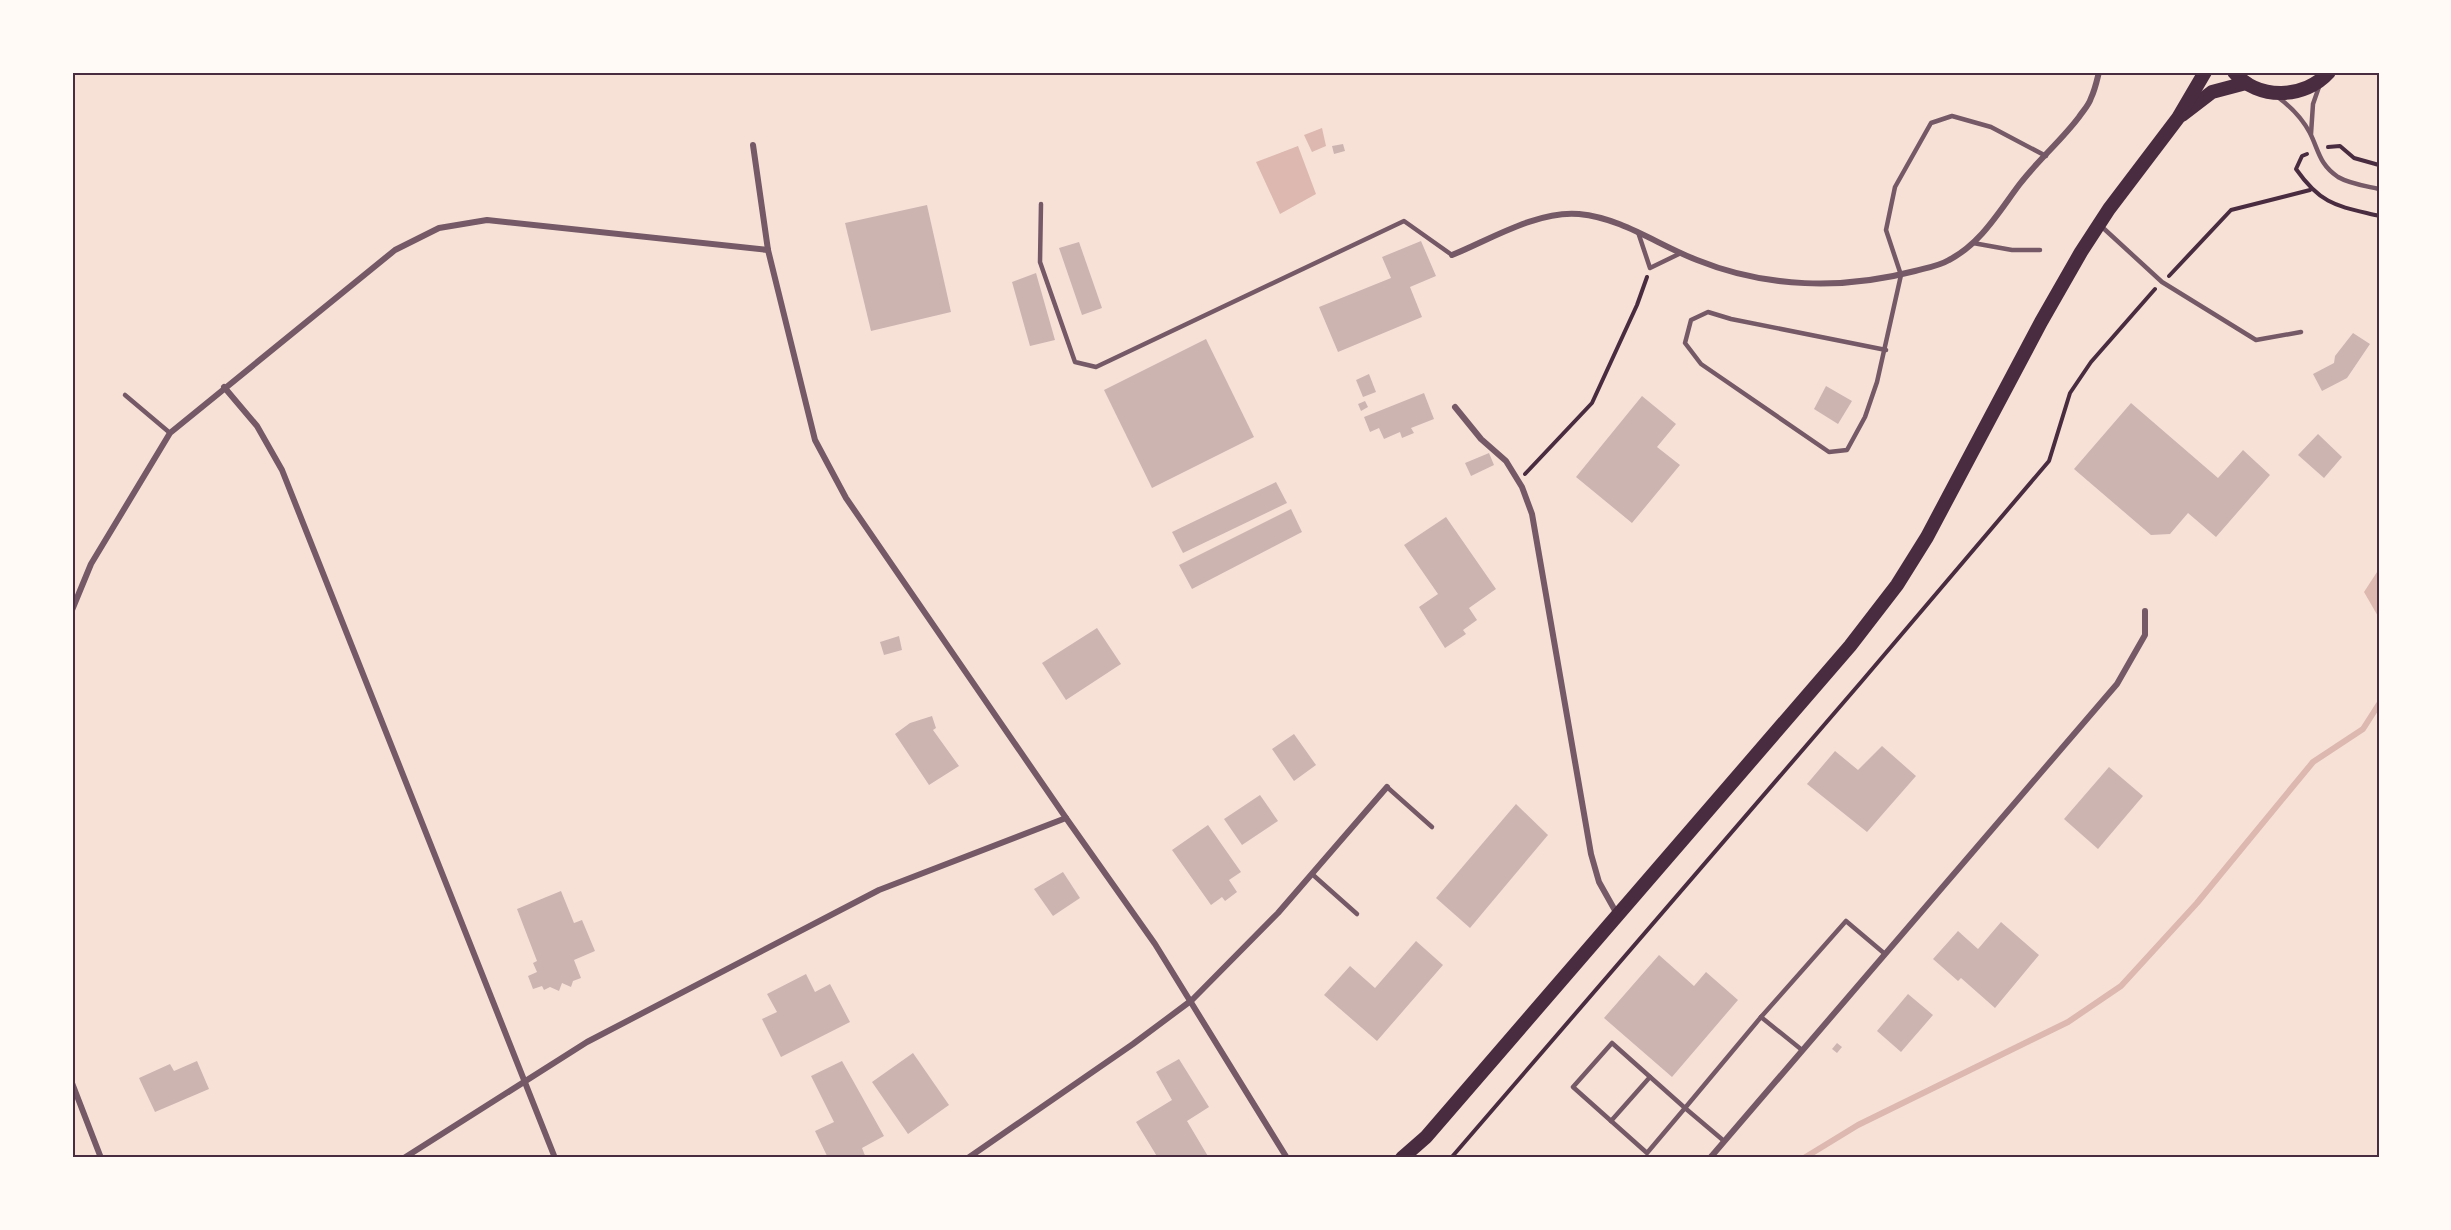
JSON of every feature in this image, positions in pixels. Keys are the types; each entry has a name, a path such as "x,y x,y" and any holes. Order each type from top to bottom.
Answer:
{"main road":[{"path":"1402,1158 1426,1137 1850,646 1897,585 1927,537 2041,322 2099,224 2178,118 2205,72"},
{"path":"2234,72 2246,83 2272,92 2293,93 2326,75"},
{"path":"2178,118 2212,92 2246,83"},
{"path":"1414,1158 1426,1137"}],"street":[{"path":"1452,255 1530,221 1560,214 1579,214 1600,218 1638,232 1698,261 1759,278 1809,285 1859,282 1900,275 1948,261 1973,243 1990,226 2020,183 2062,139 2091,99 2099,72"},
{"path":"753,145 768,250 815,440 846,498 1192,1000 1287,1158"},
{"path":"72,610 91,564 170,433 395,250 439,228 487,220 768,250"},
{"path":"224,387 257,426 282,470 555,1158"},
{"path":"1455,407 1481,439 1506,461 1532,514 1591,854 1599,882 1617,914"},
{"path":"1710,1158 2117,684 2145,635 2145,611"},
{"path":"968,1158 1133,1044 1192,1000 1278,913 1387,787"},
{"path":"404,1158 523,1080 587,1042 879,890 1066,818"},
{"path":"72,1083 101,1158"}],"lane":[{"path":"2311,134 2313,104 2326,75"},
{"path":"2272,92 2293,110 2311,134 2321,161 2338,177 2379,189"},
{"path":"1886,350 1731,320 1708,312 1690,320 1685,343 1701,364 1829,452 1848,450 1865,417 1886,350 1900,275 1886,230 1895,187 1931,123 1952,116 1990,127 2046,156"},
{"path":"1041,204 1040,262 1075,362 1096,368 1404,221 1452,255"},
{"path":"2099,224 2162,282 2256,340 2301,332"},
{"path":"1638,232 1650,268 1681,253"},
{"path":"1973,243 2012,250 2040,250"},
{"path":"125,394 170,433"},
{"path":"1387,787 1432,827"},
{"path":"1312,874 1357,914"},
{"path":"1724,1142 1685,1107 1612,1043 1573,1087 1647,1153 1685,1107 1761,1017 1846,921 1885,954"},
{"path":"1761,1017 1802,1050"},
{"path":"1611,1121 1650,1077"}],"path":[{"path":"1451,1158 2049,461 2070,393 2091,362 2162,282 2180,266 2231,210 2310,189 2335,205 2379,216"},
{"path":"1518,482 1592,403 1637,306 1650,268"}],"shaded area":[{"path":"1322,128 1326,146 1312,152 1304,135"},
{"path":"1298,146 1316,194 1280,214 1256,162"},
{"path":"2379,569 2379,618 2364,592"}],"building":[{"path":"1343,144 1345,151 1334,154 1332,146"},
{"path":"927,205 951,312 871,331 845,223"},
{"path":"1421,241 1436,276 1410,287 1422,317 1338,352 1319,307 1391,278 1382,257"},
{"path":"1079,242 1102,308 1082,315 1059,248"},
{"path":"1036,273 1055,340 1030,346 1012,282"},
{"path":"2353,333 2370,344 2347,378 2322,391 2313,374 2334,363 2335,356"},
{"path":"1206,339 1254,437 1152,488 1104,390"},
{"path":"1369,374 1376,392 1363,397 1356,380"},
{"path":"1826,386 1852,401 1838,424 1814,409"},
{"path":"1424,393 1434,419 1411,428 1414,433 1402,438 1400,432 1384,439 1379,428 1370,432 1364,417"},
{"path":"1642,396 1676,424 1657,447 1680,465 1632,523 1576,477"},
{"path":"1365,401 1368,407 1361,411 1358,404"},
{"path":"2131,403 2218,478 2243,450 2270,475 2216,537 2188,513 2170,534 2151,535 2074,469"},
{"path":"2318,434 2342,457 2324,478 2298,455"},
{"path":"1489,453 1494,465 1471,476 1465,463"},
{"path":"1276,482 1287,503 1183,553 1172,532"},
{"path":"1291,509 1302,532 1192,589 1179,565"},
{"path":"1446,517 1496,589 1469,608 1477,620 1463,630 1466,634 1445,648 1419,607 1438,594 1404,545"},
{"path":"1097,628 1121,664 1066,700 1042,663"},
{"path":"899,636 902,650 884,655 880,642"},
{"path":"932,716 936,728 933,730 959,766 929,785 895,734 910,723"},
{"path":"1294,734 1316,765 1294,781 1272,749"},
{"path":"1882,746 1916,776 1867,832 1807,784 1835,751 1858,770"},
{"path":"2109,767 2143,796 2098,849 2064,819"},
{"path":"1260,795 1278,821 1242,845 1224,819"},
{"path":"1516,804 1548,835 1470,928 1436,898"},
{"path":"1208,825 1241,872 1229,880 1237,892 1225,901 1222,897 1211,905 1172,850"},
{"path":"1063,872 1080,898 1053,916 1034,889"},
{"path":"561,891 574,923 582,920 595,951 574,960 581,978 573,981 571,987 562,983 559,991 550,987 544,990 542,986 533,989 528,976 537,972 533,963 537,961 517,909"},
{"path":"2001,922 2039,955 1995,1008 1961,978 1958,981 1933,959 1958,931 1978,949"},
{"path":"1416,941 1443,965 1377,1041 1324,995 1350,966 1375,988"},
{"path":"1659,955 1694,986 1706,972 1738,1000 1672,1077 1604,1018"},
{"path":"806,974 815,992 830,984 850,1022 781,1057 762,1019 777,1012 767,994"},
{"path":"1908,994 1933,1015 1901,1052 1877,1031"},
{"path":"1837,1043 1842,1047 1837,1053 1832,1049"},
{"path":"913,1053 949,1105 908,1134 872,1082"},
{"path":"1179,1059 1209,1107 1187,1121 1209,1158 1158,1158 1136,1122 1172,1100 1156,1072"},
{"path":"197,1061 209,1089 155,1112 139,1078 170,1064 174,1071"},
{"path":"842,1061 884,1136 862,1148 866,1158 828,1158 815,1131 834,1122 811,1076"}],"waterway":[{"path":"1804,1158 1858,1125 2068,1022 2121,986 2197,903 2313,762 2363,729 2379,704"}]}
